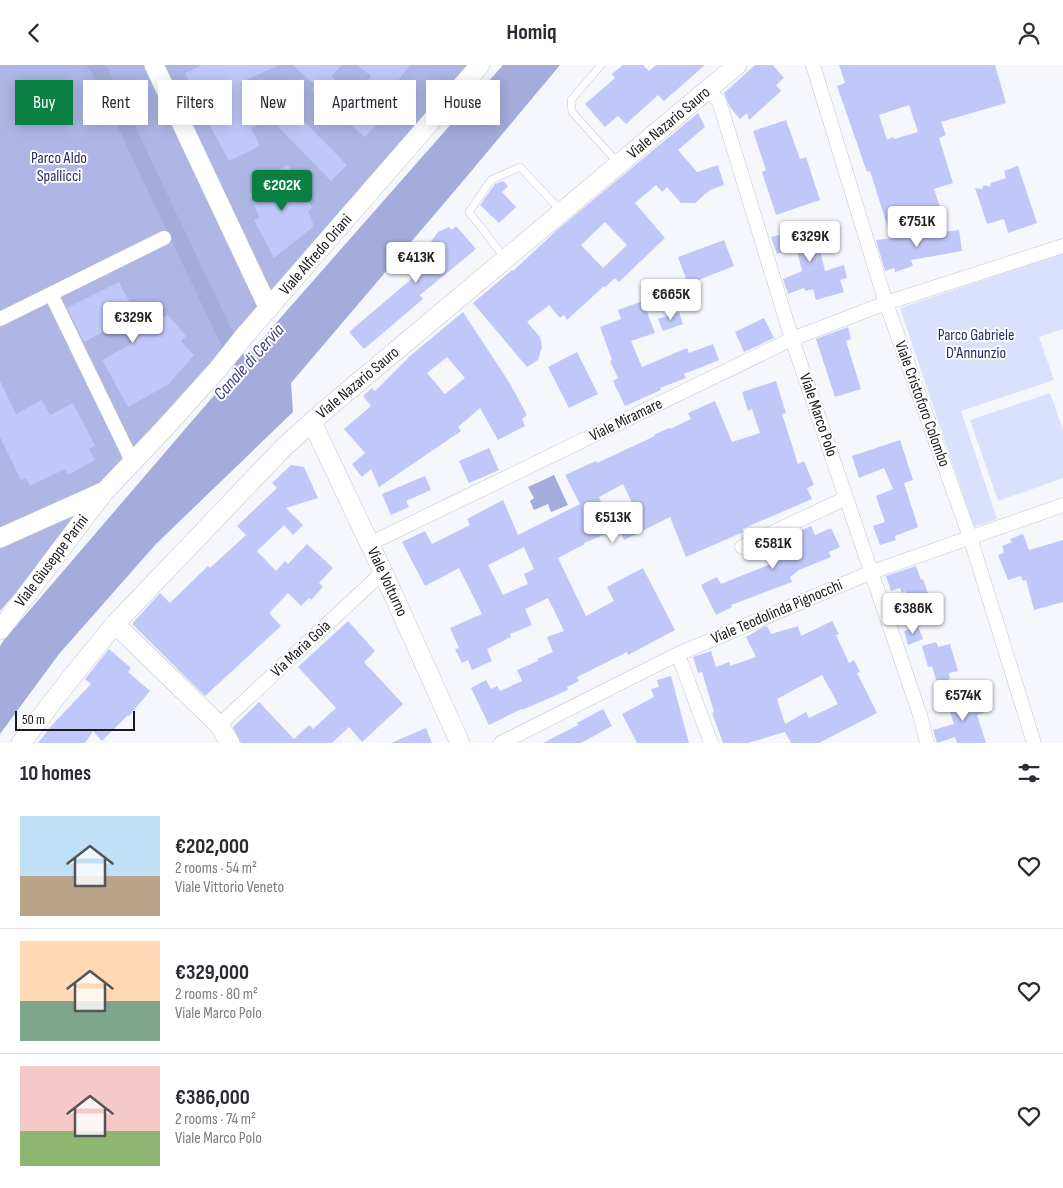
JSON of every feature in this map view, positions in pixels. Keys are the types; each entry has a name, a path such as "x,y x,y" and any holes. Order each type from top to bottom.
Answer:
{"street":[{"path":"154,65 269,309"},
{"name":"Viale Alfredo Oriani","path":"0,538 105,491 133,463 218,369 480,65"},
{"name":"Viale Nazario Sauro","path":"21,743 115,624 284,447 737,65"},
{"name":"Viale Cristoforo Colombo","path":"813,65 886,303 970,537 1034,743"},
{"name":"Viale Marco Polo","path":"707,90 719,101 792,339 920,715 927,743"},
{"path":"0,319 164,238"},
{"name":"Viale Miramare","path":"370,544 792,339 886,303 1063,246"},
{"path":"51,293 133,463"},
{"name":"Viale Volturno","path":"318,417 370,544 460,743"},
{"name":"Viale Giuseppe Parini","path":"0,630 105,491"},
{"path":"742,547 846,498"},
{"name":"Viale Teodolinda Pignocchi","path":"501,743 678,654 872,572 1063,505"},
{"name":"Via Maria Goia","path":"219,725 383,572"},
{"path":"115,624 219,725 230,743"},
{"path":"678,654 711,743"}],"lane":[{"path":"601,65 571,100 572,112 619,164"},
{"path":"506,259 469,212 491,180 520,167 562,212"}],"green space":[{"name":"Parco Aldo Spallicci","path":"0,65 470,65 457,80 426,80 426,116 0,611"},
{"name":"Parco Gabriele D'Annunzio","path":"1063,253 1063,329 1039,337 1054,380 961,411 997,519 974,527 900,308"},
{"path":"1050,393 1063,430 1063,478 998,501 970,420"}],"water":[{"name":"Canale di Cervia","path":"503,65 560,65 291,383 293,412 156,544 59,654 0,734 0,646 4,640 283,315 450,125 500,125 500,80 490,80"},
{"path":"554,475 568,505 551,512 548,504 534,510 530,501 534,498 528,487"}],"building":[{"path":"202,65 279,65 246,80 242,80 240,83 242,87 242,125 258,125 251,128 260,146 229,161 210,125 232,125 232,80 188,80 185,73"},
{"path":"293,65 342,65 331,76 336,80 314,80 314,84"},
{"path":"357,65 410,65 398,80 368,80 371,76"},
{"path":"623,65 643,65 649,71 656,65 705,65 664,101 658,95 626,124 618,116 605,127 585,104 615,78 612,74"},
{"path":"755,65 773,65 784,78 776,85 781,91 749,120 747,113 740,119 730,107 724,93"},
{"path":"839,65 995,65 1006,103 941,122 946,135 939,138 953,183 934,189 941,210 888,228 870,171 867,172 837,86 845,83","holes":["909,105 918,132 887,140 879,115"]},
{"path":"698,113 705,127 678,150 697,172 718,165 724,185 710,190 695,203 681,203 667,187 662,192 656,185 635,203 665,238 619,282 615,278 604,286 567,320 564,315 560,318 549,305 527,322 540,337 542,347 538,360 527,367 473,303 513,271 557,230","holes":["605,222 627,245 603,268 581,245"]},
{"path":"786,120 800,159 806,157 820,200 776,215 762,172 766,170 753,131"},
{"path":"304,121 347,165 331,181 277,125 304,125"},
{"path":"351,125 376,125 365,137"},
{"path":"288,165 312,208 308,211 314,226 274,258 254,220 260,218 249,194 277,180 275,172"},
{"path":"1018,166 1037,223 1008,233 1004,219 987,224 975,188 982,189 984,185 990,187 991,183 1006,178 1004,171"},
{"path":"503,181 508,186 502,192 516,207 499,223 480,205 495,184"},
{"path":"823,224 827,239 818,242 825,271 844,265 847,278 840,280 844,292 816,300 813,289 805,291 804,288 788,294 783,279 802,271 796,247 777,254 771,237"},
{"path":"456,226 476,249 420,295 423,299 364,349 349,332 422,270 417,264 427,254 424,251 438,232 449,227 452,230"},
{"path":"959,230 962,251 911,260 913,266 895,272 894,268 885,271 876,240"},
{"path":"724,240 734,266 688,284 678,257"},
{"path":"119,282 143,327 168,315 186,336 181,341 194,355 169,384 128,407 102,360 136,341 125,320 84,342 67,308"},
{"path":"643,301 655,333 631,341 642,367 687,348 689,353 713,344 719,360 684,374 686,378 660,388 661,390 625,406 613,381 618,378 610,361 612,360 600,327 621,319 618,310"},
{"path":"463,312 509,382 527,415 522,419 525,426 498,440 480,408 458,427 461,431 379,487 371,469 362,477 352,464 365,453 344,429 371,406 363,396 372,388 375,391 410,356","holes":["447,357 465,378 445,394 427,373"]},
{"path":"679,312 683,324 663,331 658,319"},
{"path":"764,318 774,338 744,352 735,332"},
{"path":"848,327 851,339 846,341 861,389 835,397 816,339"},
{"path":"577,352 598,394 569,408 548,367"},
{"path":"0,381 16,414 42,400 50,415 73,403 95,446 89,449 95,460 68,475 65,469 30,486 26,478 21,480 0,437"},
{"path":"776,381 786,413 782,414 798,464 804,461 814,485 807,488 812,499 742,529 743,532 686,557 670,517 624,540 618,528 639,517 623,484 599,497 613,531 584,543 558,558 586,616 614,601 607,587 643,568 675,630 628,655 627,652 577,677 579,681 567,687 568,690 521,709 489,725 471,688 486,680 491,689 497,686 500,691 522,681 517,670 553,652 547,637 564,631 548,598 525,609 532,625 510,634 511,637 487,649 492,661 472,670 468,660 462,663 455,649 459,648 450,628 482,614 459,568 425,586 402,542 425,531 432,544 470,525 467,519 503,500 518,535 580,504 565,475 596,461 597,463 691,419 688,413 715,401 732,442 760,433 752,409 748,411 742,392","holes":["524,547 534,569 524,574 528,584 503,595 488,565"]},
{"path":"900,440 913,480 904,483 918,527 895,536 896,540 880,545 873,526 885,522 876,496 893,489 884,468 859,478 852,456"},
{"path":"489,448 499,470 469,483 459,461"},
{"path":"291,465 304,467 318,498 286,508 303,525 293,535 284,525 257,551 276,571 285,561 288,564 307,544 333,568 319,583 323,587 311,600 309,598 301,606 288,593 269,613 281,626 205,696 132,624 160,593 170,603 208,566 210,568 246,535 237,526 277,488 272,483"},
{"path":"425,476 431,490 406,501 409,507 391,515 382,494"},
{"path":"811,526 815,535 831,528 840,547 829,552 831,557 799,570 790,577 792,582 731,605 732,607 716,615 701,585 717,577 721,584 773,563 771,560 796,548 790,535"},
{"path":"1023,534 1029,550 1063,540 1063,602 1034,610 1026,580 1023,581 1021,576 1008,580 998,555 1004,553 1002,546 1012,542 1010,539"},
{"path":"916,566 930,599 934,598 939,615 916,622 905,591 902,593 900,588 891,591 886,576"},
{"path":"348,621 375,651 364,662 403,704 362,742 349,727 332,743 241,743 233,727 259,702 294,739 309,725 313,729 336,708 298,667"},
{"path":"832,621 839,634 836,635 849,663 854,660 860,672 857,673 877,713 819,743 791,743 785,732 748,743 723,743 712,713 714,712 702,672 698,673 693,657 711,651 716,667 729,662 730,666 756,657 746,637 767,626 771,634 798,626 801,636","holes":["822,675 838,704 809,718 806,712 785,724 777,699"]},
{"path":"918,626 923,639 908,645 904,631"},
{"path":"936,642 938,647 950,644 958,671 949,673 950,679 937,683 932,666 928,667 922,646"},
{"path":"109,649 131,668 128,672 150,691 129,716 102,741 93,731 85,743 38,743 52,725 91,684 85,679"},
{"path":"671,676 689,743 637,743 622,714 654,697 651,689 659,687 657,680"},
{"path":"977,693 984,713 977,715 986,743 957,743 955,737 937,743 933,730 954,724 947,704"},
{"path":"603,709 612,726 581,743 543,743 578,725 577,723"},
{"path":"426,728 432,743 391,743"}],"waterway":[{"name":"Canale di Cervia","path":"95,65 98,67 249,385"}]}
